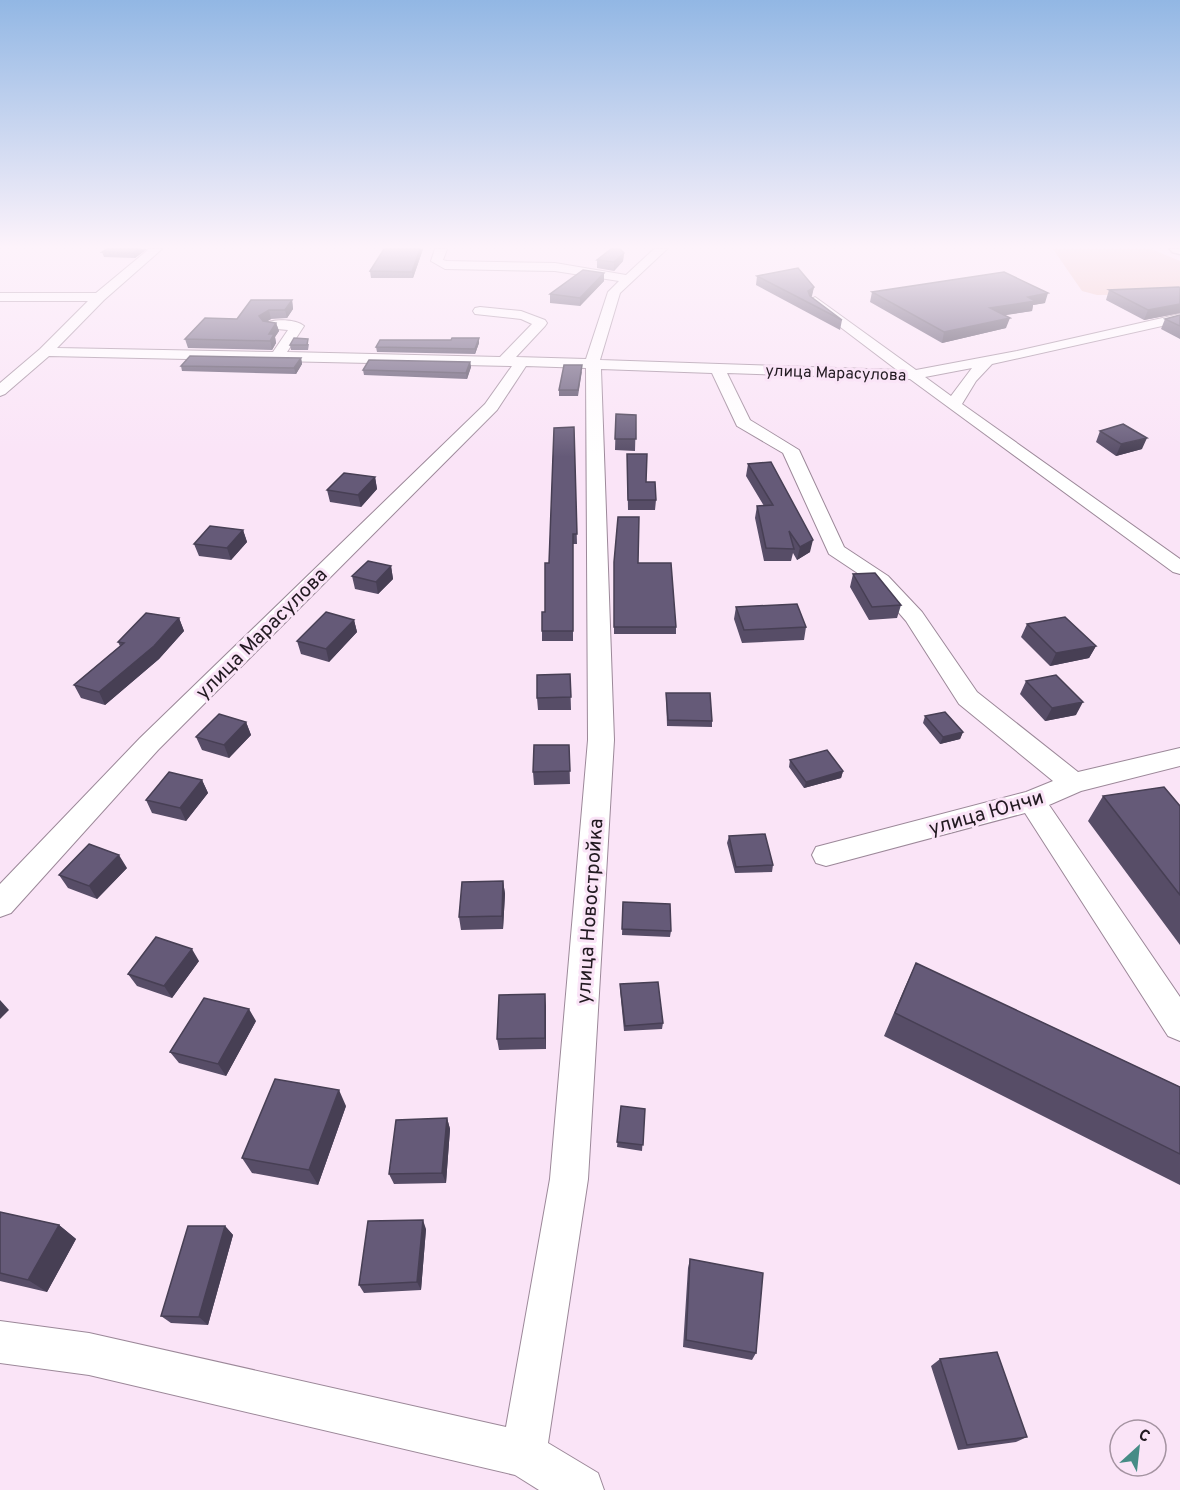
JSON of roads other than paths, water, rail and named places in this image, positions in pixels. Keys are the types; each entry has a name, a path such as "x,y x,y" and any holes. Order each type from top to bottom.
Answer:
{"street":[{"path":"0,391 45,352 78,319"},
{"path":"513,361 540,323 530,319"},
{"path":"594,363 593,358 606,319"},
{"path":"837,319 1180,568"},
{"name":"улица Марасулова","path":"45,352 594,363 912,375 986,362 1177,319"},
{"path":"1158,322 1180,335"},
{"path":"270,325 297,326 278,356"},
{"name":"улица Марасулова","path":"0,904 149,744 491,407 513,361"},
{"path":"954,405 970,378 986,362"},
{"name":"улица Новостройка","path":"524,1454 569,1179 601,740 594,363"},
{"path":"717,367 742,423 790,450 836,550 881,580 914,617 968,698 1074,783"},
{"name":"улица Юнчи","path":"826,855 1032,801 1074,783 1180,757"},
{"path":"1032,801 1180,1025"},
{"path":"0,1342 89,1354 524,1454 581,1490"}]}
